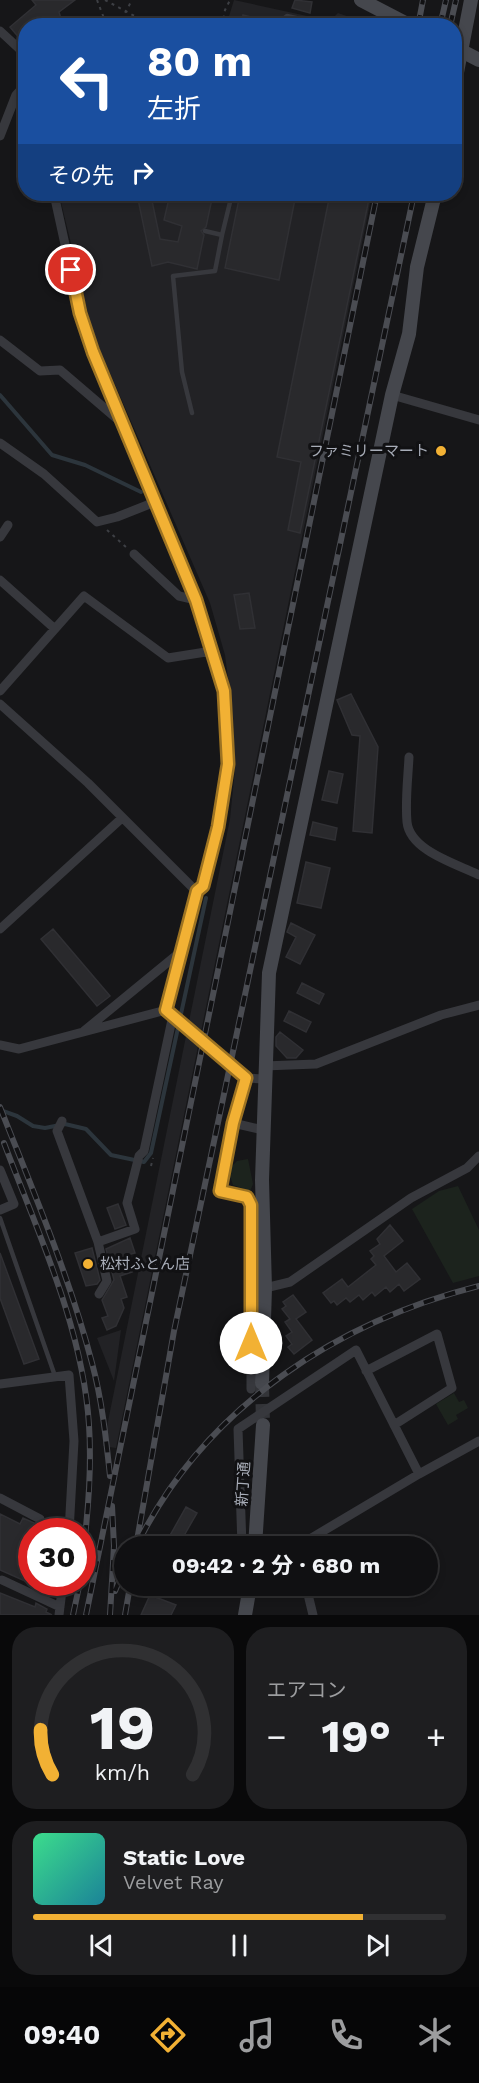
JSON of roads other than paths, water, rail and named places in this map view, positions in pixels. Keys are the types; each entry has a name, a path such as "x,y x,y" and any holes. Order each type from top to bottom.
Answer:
{"street":[{"path":"361,0 395,18"},
{"path":"462,47 471,0"},
{"path":"0,31 18,47"},
{"path":"462,51 479,60"},
{"path":"0,136 18,94"},
{"path":"56,201 80,313 196,600 212,651 224,691 228,764 218,827 203,886 197,891 170,1012 144,1152 138,1161 127,1203 135,1229 98,1242"},
{"path":"256,1386 265,1288 263,1130 269,973 392,395 409,333 417,267 433,201"},
{"path":"0,340 40,371 60,370 123,424"},
{"path":"392,395 479,420"},
{"path":"0,443 44,474 97,522 155,502"},
{"path":"0,537 8,525"},
{"path":"134,554 179,596 196,600"},
{"path":"0,580 55,629"},
{"path":"0,691 84,596 168,658 212,651"},
{"path":"0,704 197,891"},
{"path":"409,757 407,824 413,838 423,847 479,876"},
{"path":"0,929 122,818"},
{"path":"82,1033 184,949"},
{"path":"246,1078 316,1064 441,1014 479,1005"},
{"path":"170,1012 246,1078"},
{"path":"0,1045 19,1049 170,1012"},
{"path":"246,1078 233,1123 220,1191 247,1197 251,1205 256,1386"},
{"path":"62,1120 57,1131 98,1242 107,1281 99,1294"},
{"path":"233,1123 263,1130"},
{"path":"265,1288 290,1282 411,1198 467,1168 479,1156"},
{"path":"0,1170 14,1204 0,1210"},
{"path":"366,1371 437,1334 452,1388 394,1425"},
{"path":"242,1536 238,1429 356,1350 419,1474"},
{"path":"0,1384 69,1376 73,1401 74,1441 70,1518"},
{"name":"新丁通","path":"256,1536 263,1425"},
{"path":"315,1536 479,1441"},
{"path":"0,1498 36,1518"},
{"path":"2,1580 59,1611 61,1596"},
{"path":"245,1615 248,1596"},
{"path":"308,1596 313,1615"}],"lane":[{"path":"192,413 182,372 173,276 215,271 230,201"},
{"path":"205,231 222,235"},
{"path":"0,1218 55,1376"}],"waterway":[{"path":"0,395 52,455 85,465 141,492"},
{"path":"0,1110 17,1116 33,1126 45,1128 65,1124 86,1129 111,1155 144,1162 151,1153 206,898"}],"tunnel":[{"path":"262,1383 263,1423"}],"railway":[{"path":"420,18 423,0"},
{"path":"442,18 446,0"},
{"path":"452,18 456,0"},
{"path":"86,1615 376,201"},
{"path":"138,1536 174,1331 413,201"},
{"path":"0,1107 50,1234 83,1330 98,1391 110,1476"},
{"path":"4,1143 57,1281 78,1353 89,1425 90,1476 87,1518"},
{"path":"142,1535 170,1488 204,1446 242,1408 284,1374 329,1346 377,1321 427,1301 479,1286"},
{"path":"110,1615 114,1546 112,1506"},
{"path":"73,1615 77,1596"},
{"path":"125,1615 128,1596"}],"place":[{"name":"ファミリーマート","path":"441,451"},
{"name":"松村ふとん店","path":"88,1264"}]}
